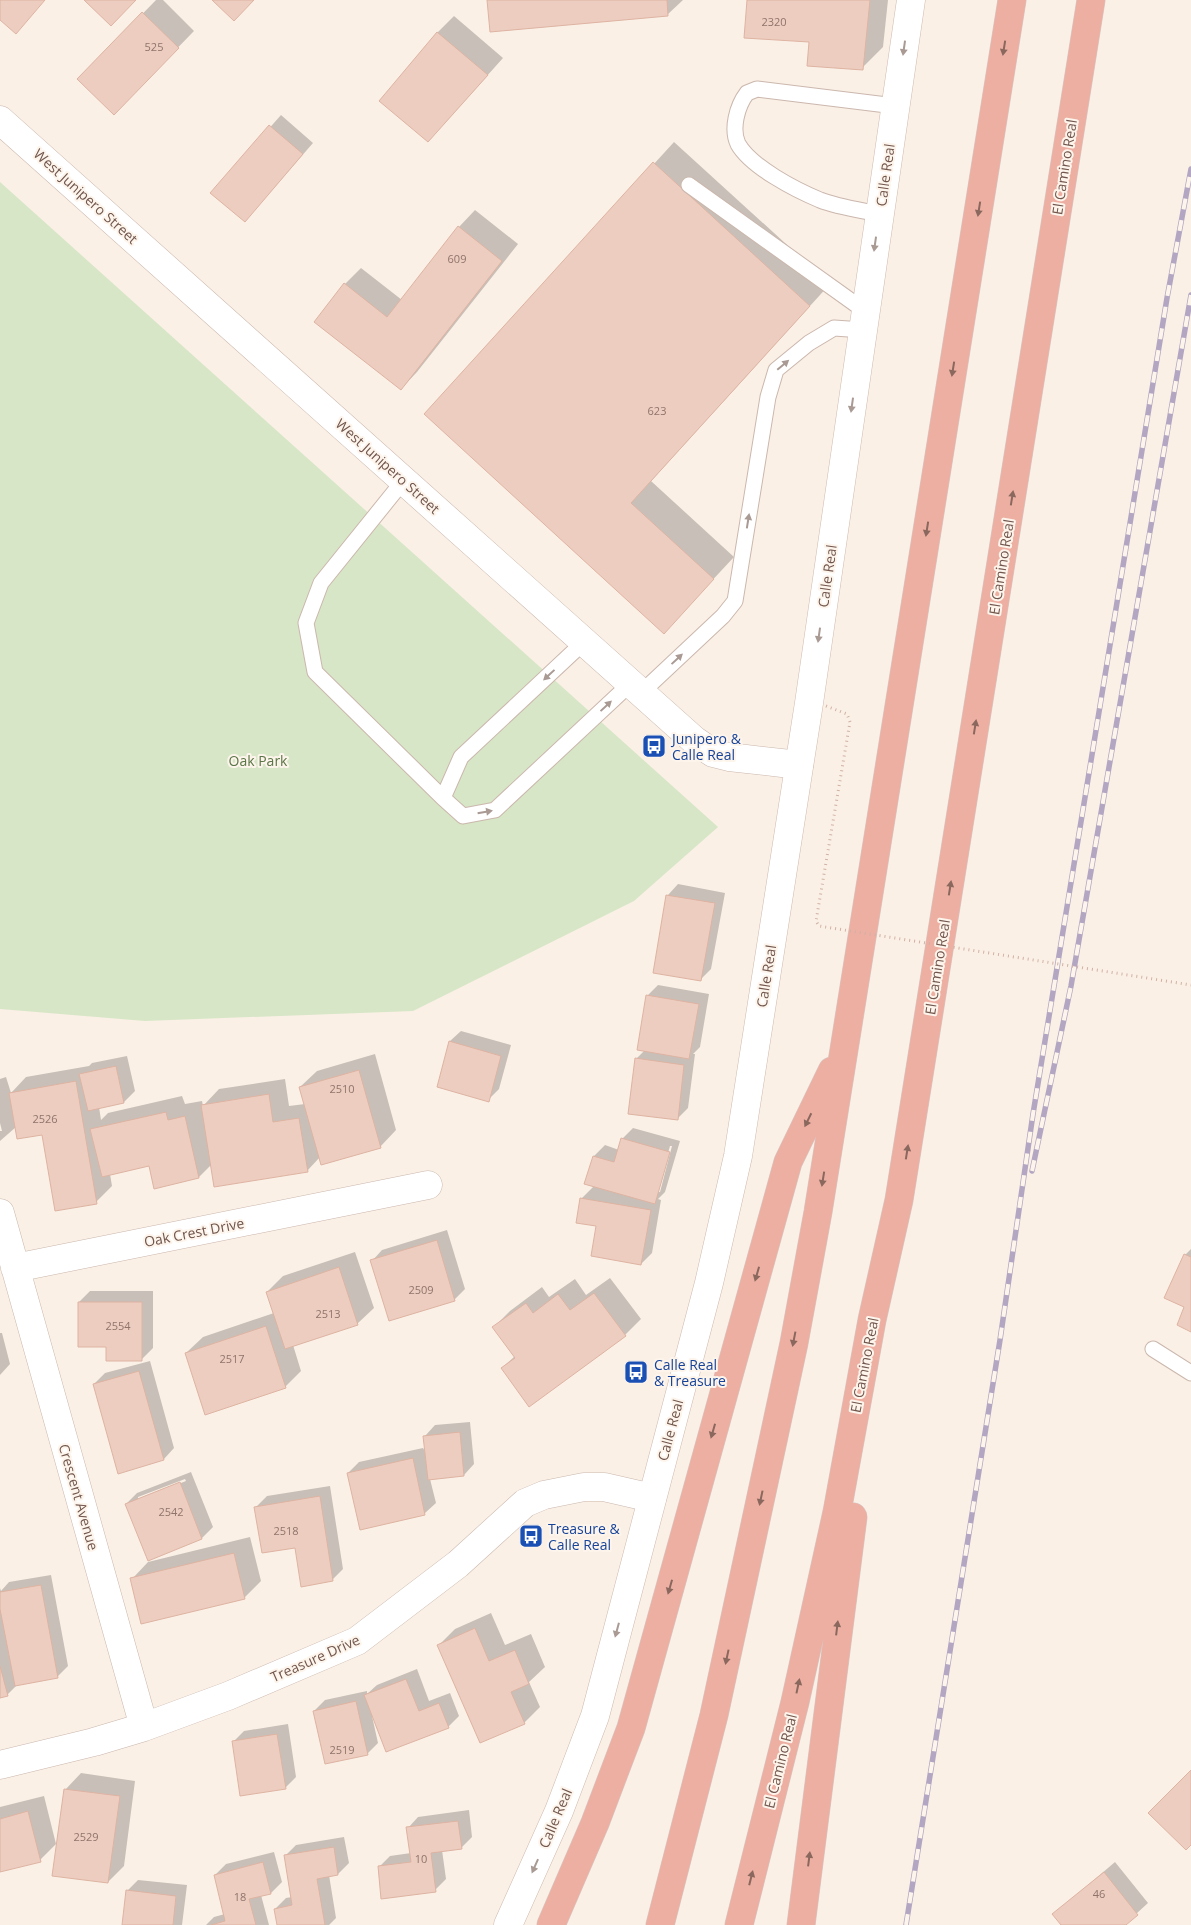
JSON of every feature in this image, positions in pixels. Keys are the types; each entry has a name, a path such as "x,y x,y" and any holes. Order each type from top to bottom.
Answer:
{"highway":[{"path":"660,1925 714,1715 760,1505 818,1212 1012,0"},
{"name":"El Camino Real","path":"739,1925 797,1693 837,1512 872,1320 899,1200 1091,0"},
{"path":"551,1925 595,1823 631,1728 788,1162 844,1045"},
{"path":"801,1925 841,1596 899,1200"}],"street":[{"name":"Calle Real","path":"508,1925 559,1811 595,1716 709,1283 738,1156 799,766 911,0"},
{"name":"West Junipero Street","path":"0,120 694,740 713,753 729,757 799,766"},
{"name":"Oak Crest Drive","path":"15,1268 428,1185"},
{"path":"0,1213 15,1268"},
{"name":"Crescent Avenue","path":"15,1268 144,1726"},
{"name":"Treasure Drive","path":"0,1765 94,1742 144,1726 228,1696 357,1641 458,1564 525,1503 544,1495 584,1487 604,1487 652,1498"}],"lane":[{"path":"879,214 821,200 785,183 758,164 739,144 735,133 738,111 746,93 757,89 895,106"},
{"path":"689,185 864,321"},
{"path":"404,480 321,583 306,622 315,672 462,816 495,810 636,688 723,616 735,600 768,397 776,370 809,343 834,328 864,321"},
{"path":"443,798 461,757 585,641"},
{"path":"1153,1349 1191,1373"}],"path":[{"path":"826,706 847,714 850,722 816,921 819,926 1191,985"}],"green space":[{"name":"Oak Park","path":"0,182 718,827 634,901 413,1011 145,1021 0,1009"}],"building":[{"path":"0,0 45,0 16,34 0,20"},
{"path":"84,0 136,0 111,26"},
{"path":"212,0 254,0 234,21"},
{"path":"487,0 667,0 668,16 490,32"},
{"path":"747,0 870,0 863,70 807,66 809,42 744,38"},
{"path":"142,12 179,48 114,115 77,79"},
{"path":"437,32 488,75 428,142 379,101"},
{"path":"269,125 303,154 245,222 210,193"},
{"path":"653,162 810,306 631,503 714,579 664,634 424,414"},
{"path":"458,226 502,261 401,390 314,322 344,283 387,317"},
{"path":"666,895 715,903 701,981 653,973"},
{"path":"646,995 699,1004 689,1059 637,1050"},
{"path":"449,1041 501,1056 489,1102 437,1087"},
{"path":"635,1058 684,1065 678,1120 628,1114"},
{"path":"116,1066 124,1103 88,1111 79,1074"},
{"path":"359,1070 381,1148 321,1165 299,1087"},
{"path":"76,1081 97,1204 55,1211 42,1135 17,1139 9,1093"},
{"path":"269,1094 273,1122 299,1118 308,1172 214,1187 201,1105"},
{"path":"166,1112 168,1120 185,1116 199,1178 154,1189 149,1166 102,1177 90,1129"},
{"path":"621,1138 670,1152 655,1204 584,1184 593,1156 614,1162"},
{"path":"580,1198 651,1210 641,1265 591,1256 596,1226 576,1223"},
{"path":"437,1240 455,1301 389,1321 370,1260"},
{"path":"1184,1254 1191,1257 1191,1332 1177,1325 1184,1307 1164,1298"},
{"path":"339,1267 358,1325 285,1349 266,1292"},
{"path":"594,1293 626,1336 529,1407 501,1368 515,1358 492,1327 526,1303 533,1313 558,1294 570,1310"},
{"path":"78,1302 142,1302 142,1361 106,1361 106,1347 78,1347"},
{"path":"266,1326 286,1388 205,1415 185,1353"},
{"path":"139,1371 164,1460 118,1474 93,1384"},
{"path":"460,1432 464,1476 428,1480 423,1436"},
{"path":"413,1458 425,1515 360,1530 347,1473"},
{"path":"180,1482 202,1539 148,1561 125,1504"},
{"path":"320,1496 333,1581 301,1587 295,1548 262,1553 254,1507"},
{"path":"234,1553 245,1599 141,1624 130,1578"},
{"path":"41,1585 58,1678 15,1686 0,1609 0,1592"},
{"path":"475,1628 489,1661 515,1650 529,1684 511,1692 525,1724 480,1743 437,1645"},
{"path":"0,1666 8,1696 0,1698"},
{"path":"406,1679 419,1711 439,1703 449,1728 386,1752 364,1695"},
{"path":"356,1701 368,1755 325,1764 313,1711"},
{"path":"277,1734 286,1789 240,1796 232,1741"},
{"path":"1191,1770 1191,1845 1186,1850 1148,1813"},
{"path":"64,1789 120,1796 108,1883 52,1876"},
{"path":"28,1811 41,1862 0,1872 0,1819"},
{"path":"458,1821 462,1849 431,1853 436,1892 381,1899 378,1866 411,1862 406,1827"},
{"path":"334,1847 338,1875 317,1879 325,1925 277,1925 274,1909 292,1905 284,1855"},
{"path":"263,1862 271,1894 249,1899 256,1925 211,1925 225,1921 214,1875"},
{"path":"1104,1872 1138,1915 1126,1925 1061,1925 1052,1914"},
{"path":"126,1890 176,1896 173,1925 122,1925"}],"railway":[{"path":"906,1925 1000,1340 1033,1114 1167,298 1191,169"},
{"path":"1032,1171 1071,986 1191,295"}],"place":[{"name":"Junipero & Calle Real","path":"654,746"},
{"name":"Calle Real & Treasure","path":"636,1372"},
{"name":"Treasure & Calle Real","path":"531,1536"}]}
